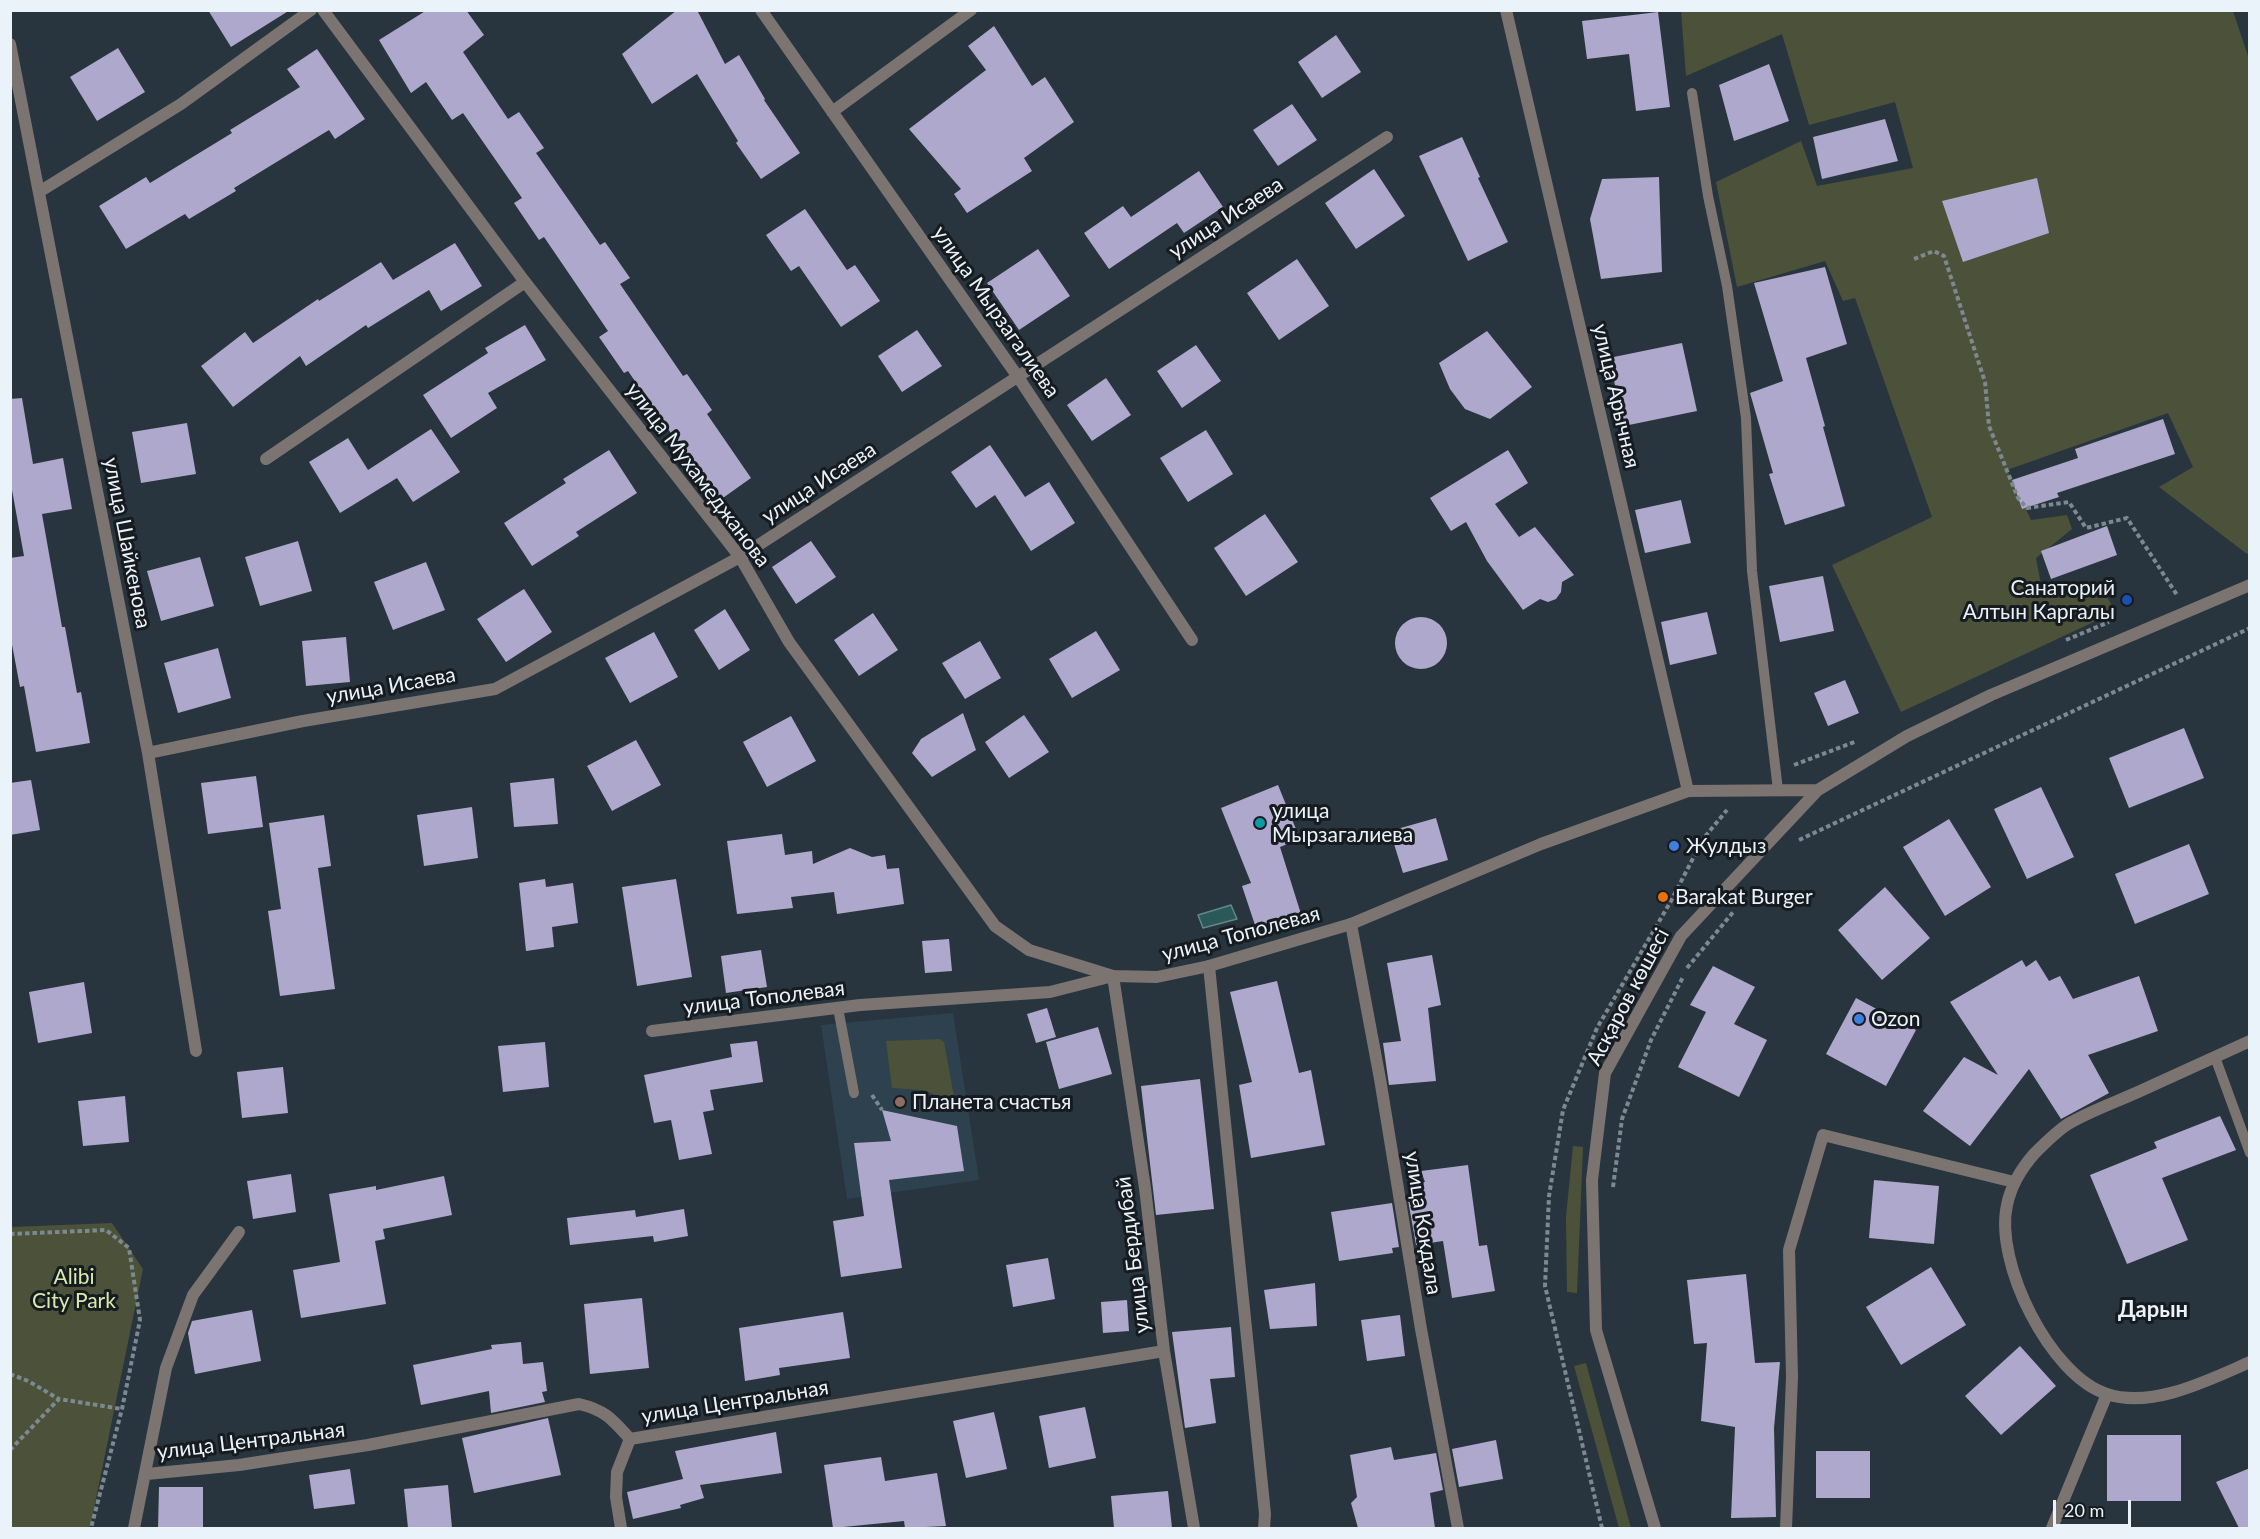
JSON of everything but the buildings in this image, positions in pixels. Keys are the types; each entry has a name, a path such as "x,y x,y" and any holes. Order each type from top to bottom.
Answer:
{"street":[{"path":"39,192 181,104 311,10"},
{"name":"улица Мухамеджанова","path":"323,10 525,282 740,557 789,642 995,926 1029,950 1113,976"},
{"name":"улица Мырзагалиева","path":"761,10 1018,377 1192,640"},
{"path":"832,112 971,10"},
{"name":"улица Арычная","path":"1506,10 1688,791"},
{"name":"улица Шайкенова","path":"10,44 148,753 196,1051"},
{"name":"улица Исаева","path":"148,753 303,721 495,689 740,557 1387,137"},
{"path":"266,459 525,282"},
{"name":"Асқаров көшесі","path":"1655,1528 1596,1330 1592,1180 1605,1073 1681,936 1818,790 1907,736 1991,695 2250,585"},
{"name":"улица Тополевая","path":"652,1031 838,1008 1050,992 1113,976 1157,977 1209,966 1351,924 1541,844 1688,791 1818,790"},
{"name":"улица Кокдала","path":"1351,924 1458,1528"},
{"path":"1209,966 1265,1514 1264,1528"},
{"name":"улица Бердибай","path":"1113,976 1145,1188 1164,1351 1194,1528"},
{"path":"2250,1041 2068,1124 2035,1154 2014,1182 2006,1207 2006,1240 2017,1284 2038,1330 2084,1383 2107,1394 2138,1398 2198,1385 2250,1362"},
{"path":"1786,1528 1792,1377 1789,1250 1823,1135 2014,1182"},
{"path":"134,1528 147,1474 166,1368 193,1295 239,1232"},
{"name":"улица Центральная","path":"147,1474 238,1465 368,1445 579,1404 609,1415 630,1439 1164,1351"},
{"path":"2052,1528 2107,1394"},
{"path":"621,1528 616,1497 617,1472 630,1439"}],"lane":[{"path":"1692,93 1708,196 1727,286 1746,418 1752,571 1778,790"},
{"path":"838,1008 854,1093"},
{"path":"2215,1057 2250,1154"}],"path":[{"path":"1914,259 1934,251 1944,256 1985,382 1989,426 2018,498 2027,508 2069,502 2086,528 2127,518 2177,595"},
{"path":"2168,598 2187,591"},
{"path":"2062,642 2112,620"},
{"path":"1797,841 2250,628"},
{"path":"1777,771 1842,749 1863,738"},
{"path":"1602,1528 1545,1286 1549,1196 1563,1110 1597,1028 1671,901 1703,839 1743,791"},
{"path":"1613,1188 1622,1119 1651,1040 1688,968 1737,907"},
{"path":"10,1234 106,1230 129,1248 140,1320 122,1409 92,1528"},
{"path":"10,1374 28,1381 59,1399 122,1409"},
{"path":"10,1450 59,1399"}],"shaded area":[{"path":"1231,905 1237,919 1203,928 1198,915"},
{"name":"Планета счастья","path":"953,1013 979,1180 847,1199 821,1025"}],"green space":[{"path":"1681,11 2233,11 2250,62 2249,553 2247,554 2159,487 2193,467 2168,413 2007,470 2031,520 2067,515 2072,529 2036,558 2042,590 2101,585 2115,612 1901,712 1832,565 1932,517 1855,298 1843,301 1825,261 1737,287 1716,182 1801,141 1817,186 1913,168 1895,102 1809,125 1782,34 1686,76"},
{"path":"940,1039 944,1042 954,1096 941,1097 923,1090 892,1088 886,1041"},
{"path":"1573,1146 1583,1147 1577,1293 1567,1292 1566,1217"},
{"name":"Alibi City Park","path":"112,1223 143,1269 90,1528 11,1528 11,1227"},
{"path":"1586,1363 1631,1528 1619,1528 1574,1366"}],"place":[{"name":"Санаторий Алтын Каргалы","path":"2127,600"},
{"name":"улица Мырзагалиева","path":"1260,823"},
{"name":"Жулдыз","path":"1674,846"},
{"name":"Barakat Burger","path":"1663,897"},
{"name":"Ozon","path":"1859,1019"},
{"name":"Планета счастья","path":"900,1102"}],"district":[{"name":"Дарын","path":"2153,1310"}]}
